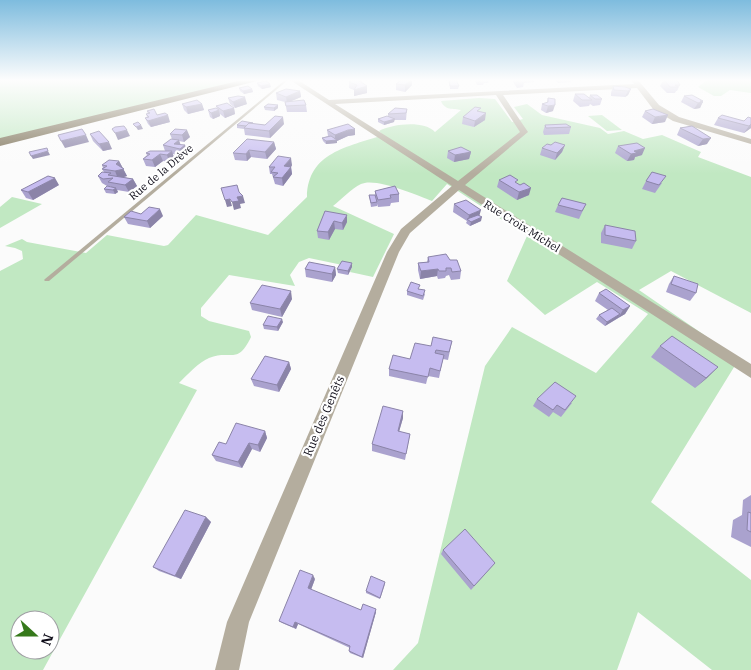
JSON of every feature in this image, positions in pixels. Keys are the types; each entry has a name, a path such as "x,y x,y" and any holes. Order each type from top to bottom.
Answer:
{"main road":[{"path":"0,142 127,111"}],"street":[{"name":"Rue Croix Michel","path":"343,111 751,372"},
{"name":"Rue des Genêts","path":"227,670 238,622 393,252 405,232 524,132 510,111"},
{"path":"663,111 676,119 751,142"}],"lane":[{"name":"Rue de la Drève","path":"47,280 249,111"}],"green space":[{"path":"0,111 119,111 0,140"},
{"path":"460,111 504,111 512,122 523,119 517,111 537,111 542,115 600,128 608,134 624,131 643,139 662,135 701,152 698,157 751,177 751,313 671,271 639,290 739,359 651,502 751,580 751,670 712,670 638,612 617,670 393,670 418,643 485,366 512,327 596,373 648,314 597,282 545,315 507,281 527,236 447,184 432,201 386,185 367,182 361,184 333,206 394,234 373,277 350,272 352,267 309,258 299,262 290,275 295,286 229,275 201,308 201,316 209,321 249,331 251,337 246,346 237,354 217,356 205,360 179,383 197,390 60,639 60,610 10,610 10,660 48,660 43,670 0,670 0,271 23,259 22,251 5,246 22,239 27,242 86,253 107,235 164,246 168,245 196,215 268,235 307,197 309,182 314,170 332,154 383,135 379,131 392,127 408,124 430,128 435,132"},
{"path":"602,115 622,130 607,131 588,116"},
{"path":"12,197 42,204 0,228 0,207"}],"building":[{"path":"147,111 155,111 157,115 165,113 168,115 148,121 145,118 149,117 146,114 150,113"},
{"path":"391,111 406,111 406,113 388,114"},
{"path":"470,111 486,113 475,121 463,117"},
{"path":"645,111 659,111 668,115 655,117"},
{"path":"722,115 744,121 748,117 751,118 751,124 749,126 718,118"},
{"path":"275,116 283,117 269,131 244,128 249,123 265,125"},
{"path":"387,116 395,119 384,122 378,119"},
{"path":"242,121 253,123 249,123 246,126 237,125"},
{"path":"138,122 141,125 136,127 133,124"},
{"path":"348,124 355,129 335,135 327,130"},
{"path":"566,124 571,127 546,128 545,125"},
{"path":"124,126 127,130 115,133 112,129 115,127"},
{"path":"692,126 711,138 703,139 680,128"},
{"path":"82,129 86,135 61,141 58,135"},
{"path":"175,129 187,130 182,135 170,134"},
{"path":"99,131 109,142 99,144 90,134"},
{"path":"331,136 337,140 326,141 322,138"},
{"path":"171,139 179,140 174,144 185,145 180,149 163,145"},
{"path":"247,139 274,142 265,152 249,150 246,154 233,153"},
{"path":"555,142 565,145 557,153 542,148 547,144 551,145"},
{"path":"637,143 645,148 634,151 637,153 631,154 618,146"},
{"path":"461,147 471,152 455,155 448,151"},
{"path":"47,148 48,151 31,156 29,152"},
{"path":"150,151 172,151 167,155 160,154 152,160 143,159 150,154 146,153"},
{"path":"278,156 291,158 284,166 291,167 282,178 273,177 278,173 271,172 275,167 269,167"},
{"path":"109,160 119,161 116,164 124,169 115,171 102,169 107,166 102,165"},
{"path":"102,172 111,173 108,175 133,179 125,185 108,182 113,178 103,179 98,176"},
{"path":"652,172 666,176 659,185 646,181"},
{"path":"510,175 518,180 515,182 520,185 524,183 531,188 519,192 499,180"},
{"path":"48,176 55,178 28,192 21,190"},
{"path":"237,185 239,192 243,196 237,197 239,201 225,200 221,188"},
{"path":"107,186 116,188 113,190 104,189"},
{"path":"395,186 399,194 390,195 391,198 378,200 375,191"},
{"path":"369,195 375,195 377,202 371,203"},
{"path":"562,198 586,204 582,211 558,205"},
{"path":"466,200 481,210 469,215 454,204"},
{"path":"149,207 160,209 147,221 124,217 131,211 141,214"},
{"path":"325,211 347,215 342,223 334,221 328,232 317,231"},
{"path":"478,215 482,217 471,222 467,219"},
{"path":"605,225 635,231 636,241 605,235"},
{"path":"446,254 450,260 457,260 461,271 452,272 451,268 446,268 446,271 439,271 438,269 421,271 418,263 429,262 428,257"},
{"path":"342,261 352,263 348,271 337,269"},
{"path":"309,262 335,267 332,274 305,269"},
{"path":"674,276 698,284 696,293 671,284"},
{"path":"411,282 420,285 418,289 425,290 423,296 407,291"},
{"path":"262,285 291,291 280,309 250,303"},
{"path":"606,289 630,306 623,310 599,293"},
{"path":"612,308 620,314 607,322 599,315"},
{"path":"268,316 282,319 277,327 263,325"},
{"path":"672,336 718,367 706,378 660,346"},
{"path":"433,337 452,341 449,352 436,350 435,353 444,355 440,371 430,368 428,377 389,369 393,355 410,359 415,343 431,346"},
{"path":"265,356 289,362 277,385 251,379"},
{"path":"555,382 576,396 565,410 557,405 553,410 537,399"},
{"path":"383,406 403,411 398,431 410,434 406,454 372,444"},
{"path":"236,423 265,431 258,445 249,443 238,462 212,455 219,442 226,444"},
{"path":"185,510 206,517 175,576 153,567"},
{"path":"748,512 751,513 751,532 747,530"},
{"path":"465,529 495,563 474,586 443,550"},
{"path":"300,570 313,575 308,588 361,610 363,604 376,609 362,657 349,651 350,646 295,622 293,627 279,621"},
{"path":"371,576 385,582 380,598 366,591"}]}
